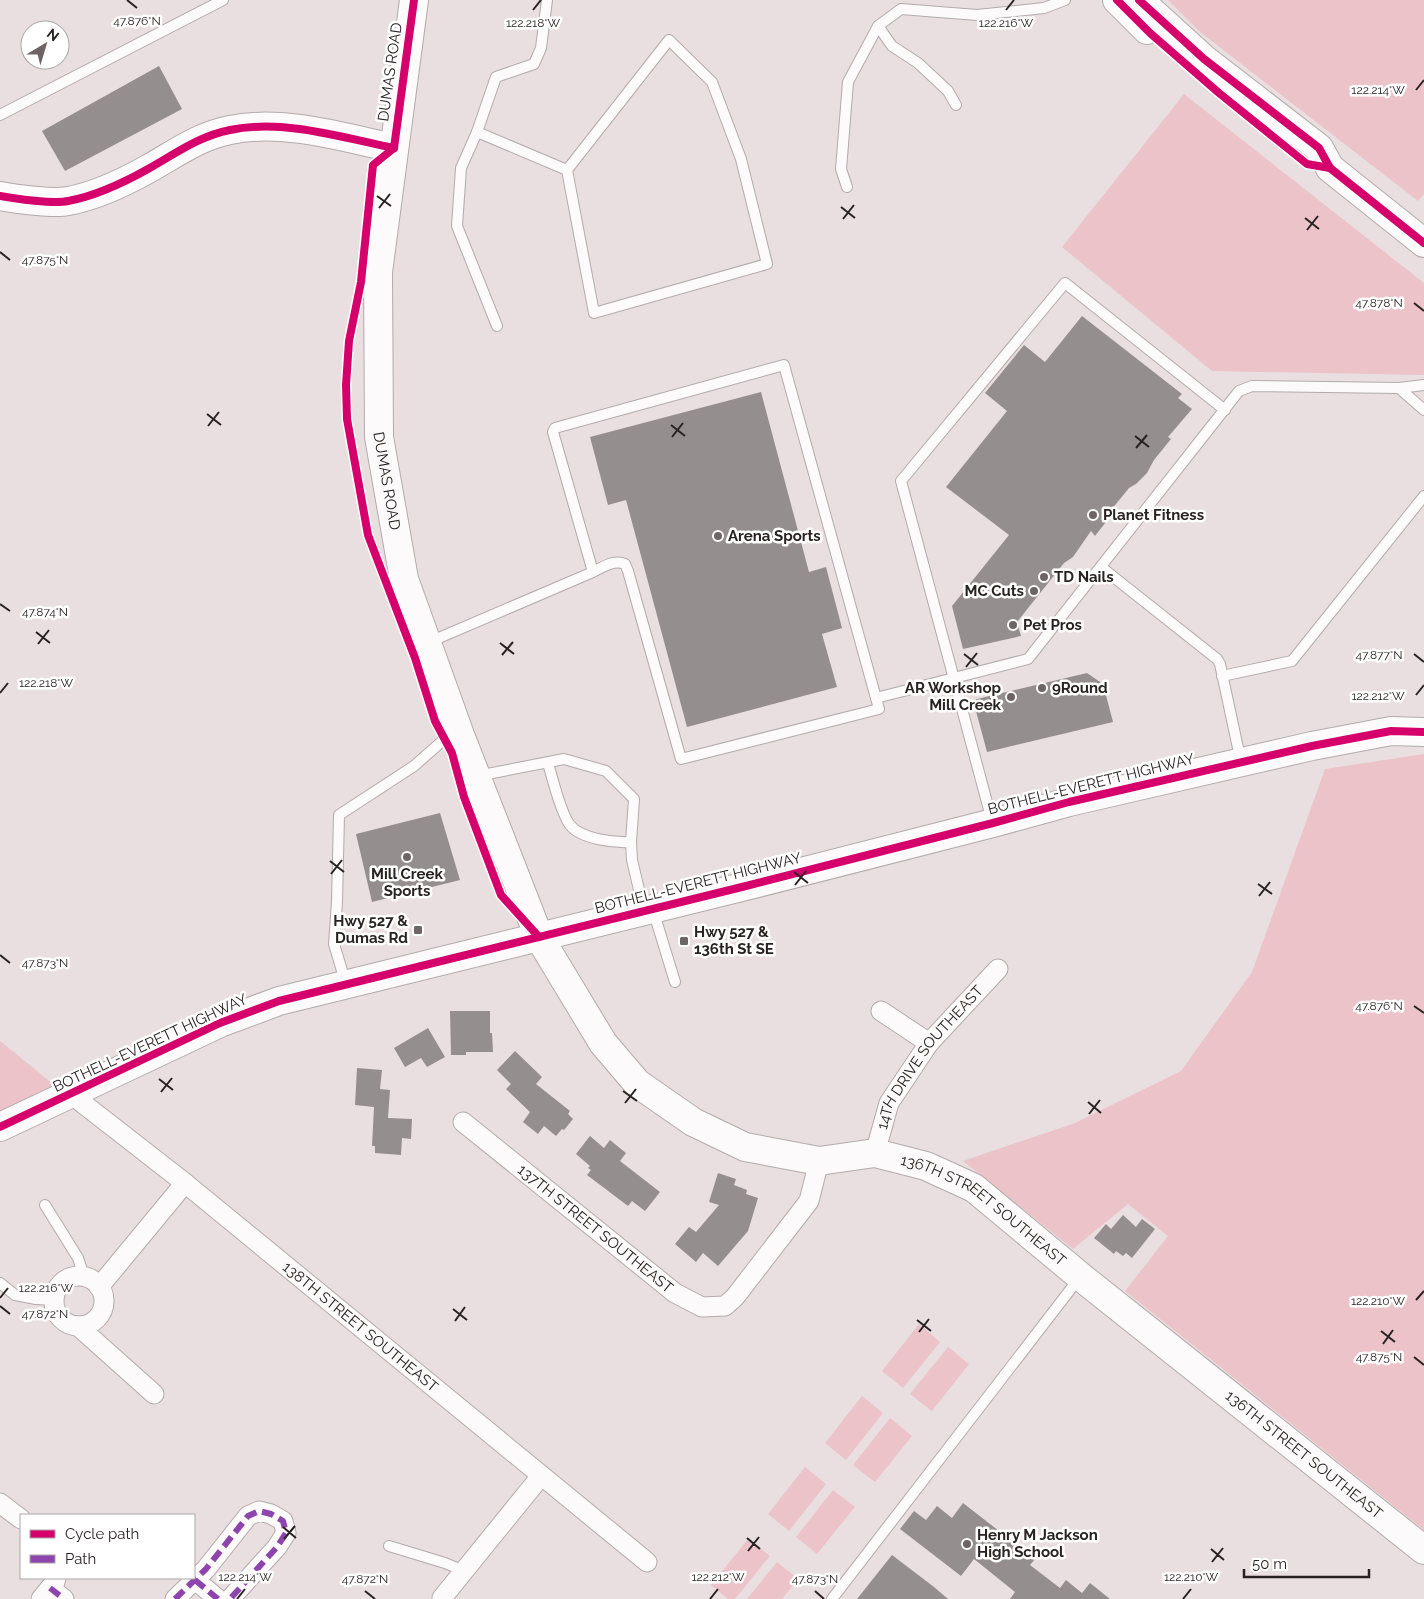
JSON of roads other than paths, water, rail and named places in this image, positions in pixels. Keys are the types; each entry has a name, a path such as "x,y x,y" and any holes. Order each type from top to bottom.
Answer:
{"street":[{"name":"DUMAS ROAD","path":"414,0 378,272 380,437 404,579 457,728 539,938"},
{"path":"1118,0 1150,33 1219,93 1307,164 1330,168"},
{"path":"1139,0 1204,59 1319,148 1330,168 1424,244"},
{"path":"0,196 66,201 109,189 205,136 230,130 265,126 302,130 394,148"},
{"name":"BOTHELL-EVERETT HIGHWAY","path":"0,1127 72,1095 220,1023 279,1001 539,938 1069,802 1241,762 1391,731 1424,732"},
{"name":"136TH STREET SOUTHEAST","path":"539,938 602,1043 638,1083 692,1122 745,1147 819,1161 875,1152 926,1166 974,1188 1081,1277 1424,1550"},
{"name":"14TH DRIVE SOUTHEAST","path":"875,1152 889,1103 929,1043 998,968"},
{"path":"881,1010 929,1043"},
{"name":"138TH STREET SOUTHEAST","path":"72,1095 185,1183 647,1562"},
{"name":"137TH STREET SOUTHEAST","path":"464,1122 675,1293 702,1307 725,1306 735,1297 808,1201 819,1161"},
{"path":"100,1287 185,1183"},
{"path":"82,1277 93,1280 100,1287 104,1302 99,1316 93,1322 78,1326 62,1320 57,1313 54,1300 57,1289 62,1282 69,1278 82,1277"},
{"path":"78,1326 154,1394"},
{"path":"442,1598 541,1476"},
{"path":"0,1503 20,1518"},
{"path":"176,1599 206,1569 248,1516 259,1511 271,1514 283,1521 286,1534 277,1548 230,1599"},
{"path":"195,1580 218,1599"}],"lane":[{"path":"0,115 223,0"},
{"path":"497,326 457,226 462,168 496,77 534,64 541,48 547,0"},
{"path":"847,186 841,169 848,82 878,26 901,9 977,15 1044,8 1065,0"},
{"path":"878,26 892,46 918,63 948,91 956,105"},
{"path":"669,40 712,82 741,159 766,264 594,314 567,170 669,40"},
{"path":"477,132 567,170"},
{"path":"992,823 955,677 901,481 1065,283 1225,410"},
{"path":"427,644 620,561 625,564 682,759 879,709 784,365 555,428 553,432 593,572"},
{"path":"876,698 1028,659 1239,391 1252,386 1399,388 1424,385"},
{"path":"1399,388 1424,410"},
{"path":"1222,676 1292,661 1424,496"},
{"path":"1101,567 1217,659 1241,762"},
{"path":"346,984 334,944 338,902 339,815 414,766 457,728"},
{"path":"476,777 564,759 606,771 634,799 631,842 632,860 648,910 675,982"},
{"path":"548,763 565,816 570,825 578,831 595,838 616,843 631,842"},
{"path":"45,1205 78,1258 82,1267 82,1277"},
{"path":"832,1599 1081,1277"},
{"path":"0,1283 15,1294 36,1299 54,1300"},
{"path":"389,1546 464,1571"}],"place":[{"name":"Planet Fitness","path":"1093,515"},
{"name":"Arena Sports","path":"718,536"},
{"name":"TD Nails","path":"1044,577"},
{"name":"MC Cuts","path":"1034,591"},
{"name":"Pet Pros","path":"1013,625"},
{"name":"9Round","path":"1042,688"},
{"name":"AR Workshop Mill Creek","path":"1011,697"},
{"name":"Mill Creek Sports","path":"407,857"},
{"name":"Hwy 527 & Dumas Rd","path":"418,930"},
{"name":"Hwy 527 & 136th St SE","path":"684,941"},
{"name":"Henry M Jackson High School","path":"967,1544"}]}
